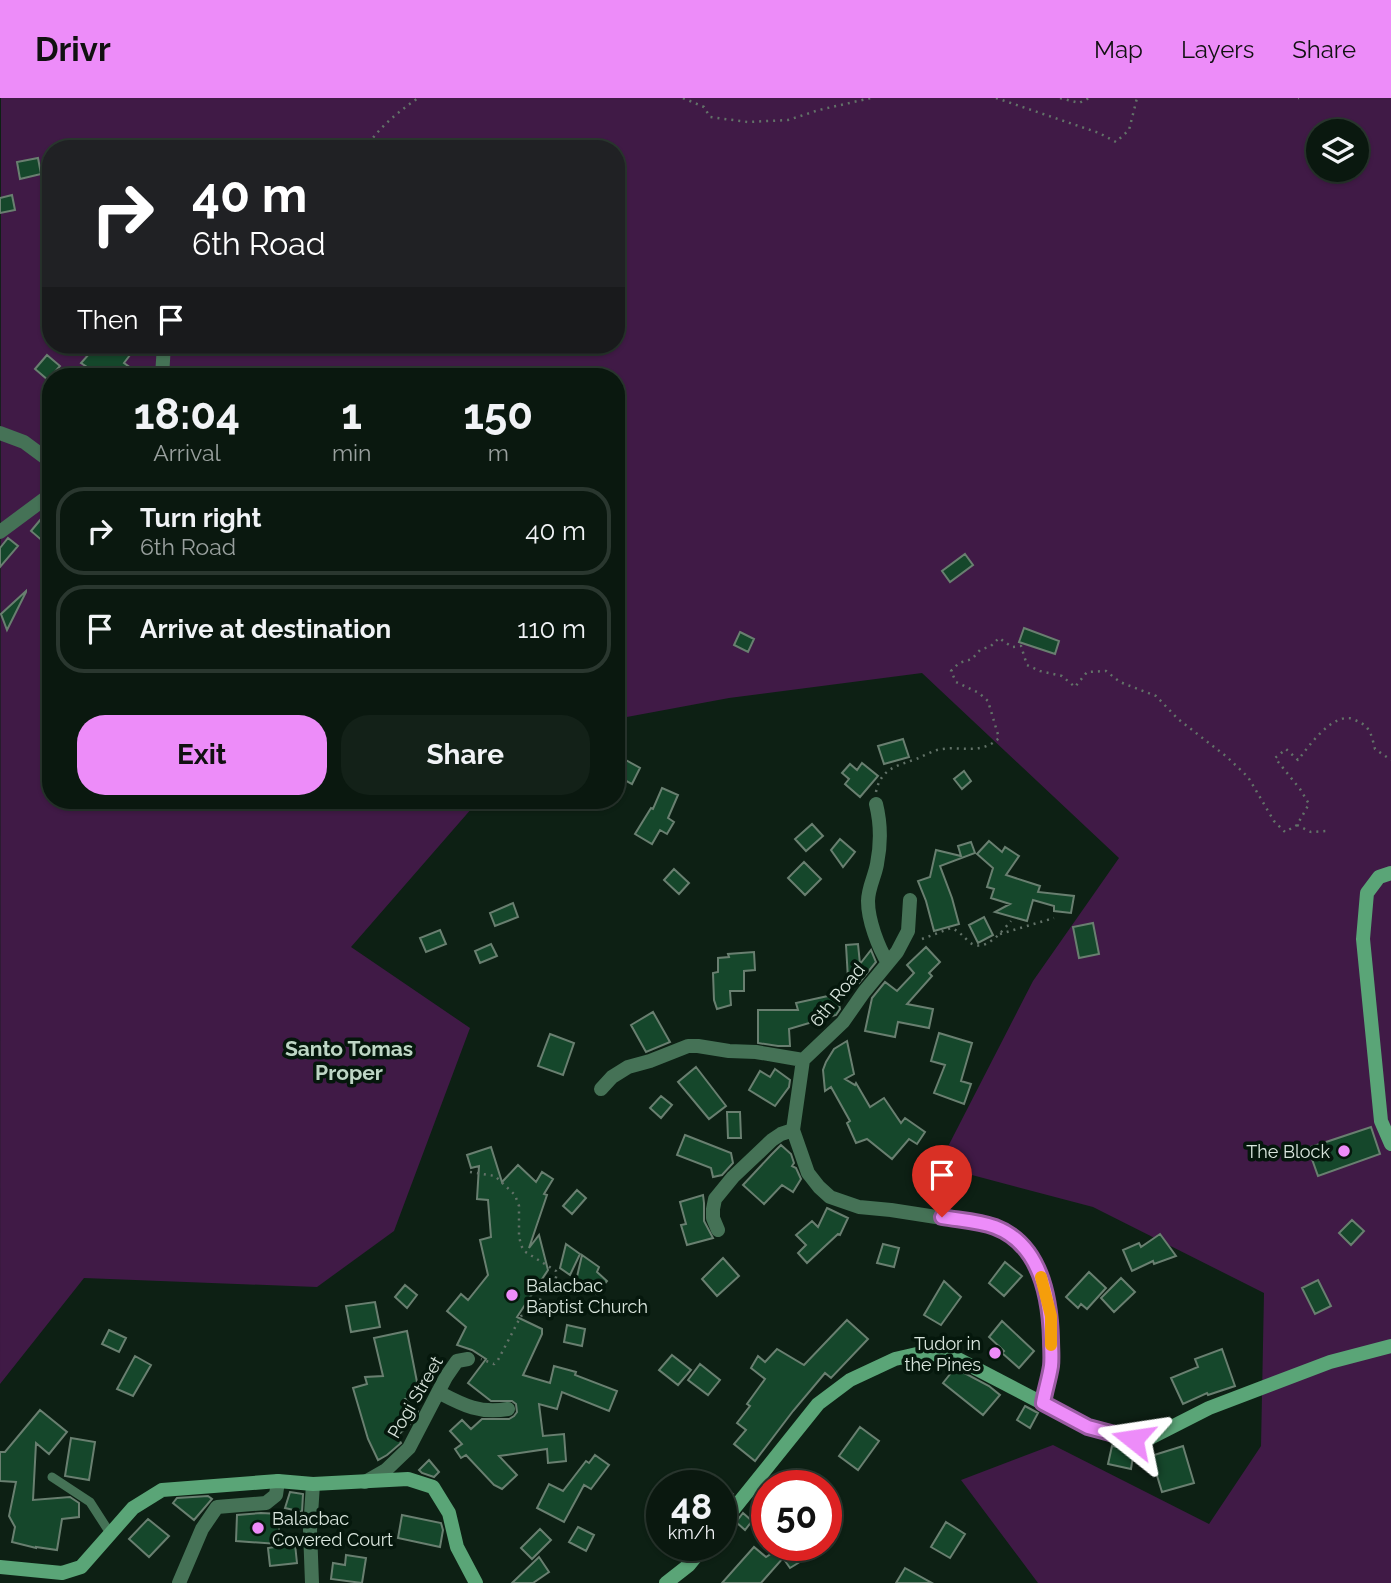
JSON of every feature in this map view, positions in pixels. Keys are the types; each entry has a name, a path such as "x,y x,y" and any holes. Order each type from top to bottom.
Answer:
{"main road":[{"path":"1391,873 1379,877 1367,893 1363,939 1381,1121 1391,1144"},
{"path":"737,1505 818,1404 850,1380 895,1359 921,1353 952,1356 1088,1427 1133,1439 1150,1438 1209,1408 1330,1362 1391,1346"},
{"path":"0,1567 62,1573 80,1567 133,1508 162,1490 278,1481 313,1485 408,1479 433,1488 449,1513 457,1547 476,1583"},
{"path":"666,1583 692,1561"}],"street":[{"path":"0,433 23,442 42,456"},
{"path":"0,532 42,501"},
{"path":"876,804 881,824 878,862 868,898 869,912 881,952 888,963"},
{"name":"6th Road","path":"803,1060 843,1022 897,952 908,931 910,900"},
{"path":"601,1089 612,1077 628,1067 650,1062 688,1046 698,1045 803,1060 793,1130 808,1172 830,1197 859,1207 993,1226 1010,1234 1026,1250 1038,1268 1051,1316 1051,1365 1043,1403"},
{"path":"718,1230 713,1209 715,1199 722,1189 765,1145 781,1134 793,1130"},
{"name":"Pogi Street","path":"364,1483 386,1470 410,1448 453,1366 457,1361 468,1359"},
{"path":"438,1391 476,1409 508,1409"},
{"path":"179,1583 202,1529 217,1507 266,1503 276,1494 278,1481"},
{"path":"312,1583 310,1530 313,1485"}],"lane":[{"path":"52,1477 90,1502 110,1533"}],"path":[{"path":"371,140 390,119 418,98"},
{"path":"683,98 705,107 710,117 748,121 788,120 871,98"},
{"path":"996,98 1098,133 1116,142 1129,130 1137,98"},
{"path":"1060,98 1079,103 1089,98"},
{"path":"876,804 876,788 885,772 901,762 914,760 940,749 979,749 992,745 999,738 988,701 979,693 956,682 951,671 958,663 972,659 980,650 999,638 1012,647 1021,646 1027,664 1040,671 1062,676 1075,687 1087,671 1106,671 1120,682 1156,696 1178,719 1219,750 1248,777 1274,821 1285,832 1297,825 1309,804 1275,758 1286,749 1298,760 1314,739 1334,722 1349,718 1365,724 1371,733 1375,749 1391,761"},
{"path":"1297,825 1311,832 1327,831"},
{"path":"920,939 951,928 975,946 981,946 1000,934 1054,918"},
{"path":"1000,934 1011,921"},
{"path":"468,1359 494,1364 517,1321 521,1316 533,1314 544,1292 554,1284 557,1274 524,1251 519,1236 519,1206 515,1195 495,1176 470,1172"}],"shaded area":[{"path":"1,98 1391,98 1391,1583 1038,1583 961,1480 1053,1445 1209,1524 1261,1446 1264,1293 1093,1207 938,1166 1033,981 1119,858 922,673 729,698 625,717 625,368 42,368 42,809 471,809 351,947 470,1028 394,1231 317,1287 84,1278 0,1384"}],"building":[{"path":"38,158 41,174 20,179 17,162"},
{"path":"12,195 15,210 0,213 0,198"},
{"path":"89,354 128,354 130,355 124,363 131,368 89,368 81,363"},
{"path":"47,355 60,366 42,368 42,375 35,369"},
{"path":"41,519 42,520 42,540 31,531"},
{"path":"8,538 18,546 0,567 0,548"},
{"path":"965,554 973,565 950,582 942,571"},
{"path":"26,592 7,630 1,614"},
{"path":"1024,628 1059,641 1055,654 1019,642"},
{"path":"740,632 754,639 748,652 734,645"},
{"path":"903,739 909,757 884,764 878,746"},
{"path":"625,760 640,768 632,784 625,780"},
{"path":"862,763 878,776 860,797 845,784 849,779 842,773 850,764 857,770"},
{"path":"964,771 971,781 962,789 954,779"},
{"path":"662,788 678,795 668,818 674,822 667,834 660,830 652,844 635,834 651,808 653,809"},
{"path":"812,824 823,836 806,851 795,839"},
{"path":"840,839 855,852 843,867 831,850"},
{"path":"989,841 1002,852 1005,847 1019,856 1006,875 1040,886 1038,892 1074,896 1071,913 1054,911 1054,906 1033,900 1027,921 995,912 1010,904 991,898 994,889 987,887 993,868 977,854"},
{"path":"971,842 975,853 940,866 959,924 934,931 918,881 930,877 936,850 961,856 958,846"},
{"path":"804,862 821,879 805,895 788,878"},
{"path":"674,869 689,883 679,894 664,880"},
{"path":"513,903 518,917 495,926 490,913"},
{"path":"984,917 993,935 978,943 969,925"},
{"path":"1093,923 1099,954 1079,958 1073,927"},
{"path":"440,930 446,944 426,952 420,938"},
{"path":"491,944 497,956 480,963 475,951"},
{"path":"858,944 860,964 871,950 876,962 859,983 848,979 846,945"},
{"path":"926,947 940,962 929,973 932,976 907,1004 933,1009 929,1028 898,1022 895,1037 865,1031 872,998 885,982 897,991 914,973 907,965"},
{"path":"754,952 755,970 744,971 744,991 730,991 731,1005 717,1009 713,973 718,972 718,958 729,957 728,954"},
{"path":"837,994 840,1009 836,1015 789,1029 790,1046 758,1043 758,1010 798,1010 796,1003"},
{"path":"653,1012 670,1042 646,1052 631,1025"},
{"path":"939,1033 972,1043 961,1081 971,1084 964,1104 934,1093 945,1065 931,1061"},
{"path":"550,1034 574,1043 563,1075 538,1066"},
{"path":"847,1041 854,1074 845,1079 855,1085 856,1083 870,1107 884,1098 901,1123 905,1118 925,1132 917,1144 909,1139 892,1159 867,1139 856,1143 847,1123 850,1121 831,1087 825,1091 823,1070 826,1062 834,1049"},
{"path":"696,1067 726,1106 709,1119 678,1082"},
{"path":"775,1069 790,1080 789,1087 775,1106 749,1090 760,1071 770,1077"},
{"path":"661,1096 672,1105 661,1118 650,1108"},
{"path":"727,1112 740,1112 741,1138 728,1138"},
{"name":"The Block","path":"1371,1127 1380,1154 1318,1176 1308,1148"},
{"path":"685,1135 731,1153 733,1163 722,1175 713,1177 711,1168 677,1155"},
{"path":"781,1145 791,1154 794,1163 792,1166 796,1168 801,1179 793,1192 782,1185 764,1204 743,1185"},
{"path":"491,1147 502,1182 518,1165 536,1182 542,1172 553,1179 544,1194 547,1195 529,1248 539,1235 548,1270 517,1317 542,1329 523,1375 550,1383 554,1366 576,1372 575,1375 617,1391 609,1411 562,1392 557,1409 539,1404 543,1436 564,1434 566,1461 548,1463 547,1449 499,1456 517,1475 502,1489 494,1485 466,1455 461,1458 455,1449 462,1444 450,1431 462,1420 471,1429 482,1419 509,1419 517,1412 516,1404 512,1401 491,1401 468,1383 486,1359 457,1345 466,1327 447,1311 461,1294 468,1300 488,1275 480,1240 491,1237 488,1200 477,1199 479,1166 471,1168 467,1155"},
{"path":"577,1190 586,1198 572,1214 563,1206"},
{"path":"703,1195 704,1221 713,1238 687,1245 681,1225 686,1224 680,1202"},
{"path":"827,1208 848,1218 840,1235 807,1263 798,1253 806,1245 796,1235 812,1221 818,1227"},
{"path":"1352,1220 1364,1231 1351,1245 1339,1233"},
{"path":"1160,1234 1176,1256 1154,1264 1153,1261 1132,1271 1123,1250 1139,1243 1141,1247"},
{"path":"566,1244 580,1254 570,1275 560,1268"},
{"path":"883,1244 899,1248 894,1267 877,1263"},
{"path":"582,1255 599,1267 597,1272 607,1281 596,1294 576,1281"},
{"path":"723,1258 739,1276 717,1296 702,1279"},
{"path":"1005,1262 1022,1276 1004,1296 989,1283"},
{"path":"1089,1272 1106,1288 1087,1309 1081,1304 1078,1308 1066,1297"},
{"path":"1121,1278 1135,1292 1114,1312 1101,1298"},
{"path":"1318,1280 1331,1306 1315,1314 1302,1288"},
{"path":"944,1281 961,1297 941,1325 924,1315"},
{"path":"405,1285 417,1295 407,1308 395,1297"},
{"path":"375,1302 380,1327 351,1332 346,1306"},
{"path":"847,1320 868,1339 831,1378 825,1373 755,1461 734,1444 746,1430 737,1423 765,1379 751,1368 758,1356 765,1362 777,1349 804,1365"},
{"path":"1002,1321 1034,1351 1019,1368 989,1337"},
{"path":"567,1325 585,1329 582,1346 564,1342"},
{"path":"109,1330 126,1338 119,1352 102,1344"},
{"path":"407,1331 417,1382 423,1382 423,1399 406,1399 418,1411 411,1423 397,1436 401,1443 378,1460 368,1439 353,1388 367,1384 365,1377 383,1376 374,1338"},
{"path":"1222,1349 1235,1386 1208,1395 1207,1393 1183,1404 1171,1378 1198,1367 1195,1359"},
{"path":"672,1355 691,1370 678,1385 659,1370"},
{"path":"135,1356 151,1365 133,1396 117,1389"},
{"path":"700,1364 720,1380 708,1395 688,1380"},
{"path":"955,1368 1000,1395 983,1415 943,1383"},
{"path":"1025,1406 1038,1413 1030,1428 1017,1420"},
{"path":"40,1410 67,1432 49,1454 36,1443 33,1500 70,1497 79,1503 79,1517 62,1519 57,1550 12,1542 15,1527 9,1516 16,1482 0,1481 0,1452 5,1452"},
{"path":"860,1427 879,1441 858,1470 839,1456"},
{"path":"71,1438 95,1442 89,1480 65,1476"},
{"path":"1112,1446 1134,1450 1131,1469 1108,1464"},
{"path":"1183,1446 1194,1483 1162,1492 1151,1456"},
{"path":"595,1455 609,1465 591,1489 584,1485 564,1522 537,1508 549,1484 563,1491 586,1461 589,1463"},
{"path":"429,1460 439,1472 434,1477 419,1470"},
{"path":"290,1492 303,1494 302,1512 285,1508"},
{"path":"208,1496 212,1499 194,1520 173,1503 177,1498"},
{"path":"743,1513 751,1522 745,1530 737,1521"},
{"name":"Balacbac Covered Court","path":"280,1514 278,1544 236,1541 237,1515"},
{"path":"402,1515 441,1523 443,1530 440,1547 398,1538"},
{"path":"148,1519 169,1536 149,1557 129,1539"},
{"path":"946,1522 965,1534 950,1558 931,1547"},
{"path":"578,1527 594,1535 586,1551 569,1542"},
{"path":"540,1529 551,1540 532,1559 521,1548"},
{"path":"295,1544 297,1563 270,1566 268,1548"},
{"path":"751,1550 751,1561 780,1561 761,1583 722,1583"},
{"path":"346,1555 366,1558 362,1583 331,1579 333,1563 345,1565"},
{"path":"539,1557 549,1572 533,1583 512,1583"},
{"path":"785,1561 801,1561 790,1568"},
{"path":"905,1568 932,1583 896,1583"}],"slow traffic":[{"path":"1041,1277 1051,1316 1051,1345"}],"place":[{"name":"The Block","path":"1344,1151"},
{"name":"Balacbac Baptist Church","path":"512,1295"},
{"name":"Tudor in the Pines","path":"995,1353"},
{"name":"Balacbac Covered Court","path":"258,1528"}],"district":[{"name":"Santo Tomas Proper","path":"349,1060"}],"route":[{"path":"942,1217 993,1226 1010,1234 1026,1250 1038,1268 1051,1316 1051,1365 1043,1403 1088,1427 1133,1439"}]}
